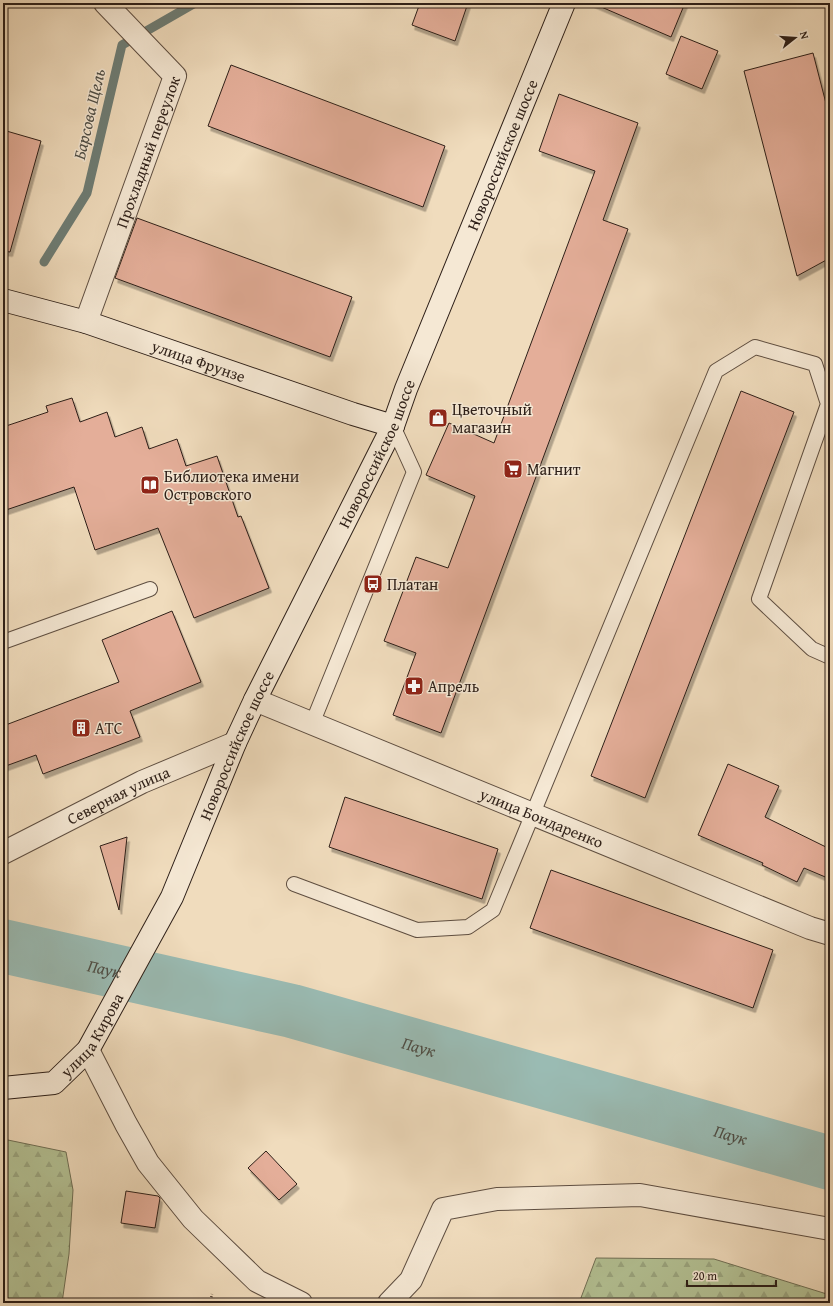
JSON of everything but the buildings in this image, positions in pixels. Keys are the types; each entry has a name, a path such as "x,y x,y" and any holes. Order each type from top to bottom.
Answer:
{"street":[{"name":"Прохладный переулок","path":"86,322 175,76 105,3"},
{"name":"Новороссийское шоссе","path":"172,897 255,700 392,426 564,3"},
{"name":"улица Фрунзе","path":"3,300 86,322 346,412 392,426"},
{"name":"улица Бондаренко","path":"255,700 810,928 830,934"},
{"name":"Северная улица","path":"3,853 142,782 236,743"},
{"name":"улица Кирова","path":"3,1088 54,1083 88,1050 172,897"},
{"path":"88,1050 148,1163 192,1219 256,1280 301,1303"},
{"path":"389,1303 412,1280 443,1209 497,1199 640,1195 830,1229"}],"lane":[{"path":"294,884 417,930 468,927 493,910 716,371 755,347 814,364 828,404 759,599 812,649 830,656"},
{"path":"312,724 414,472 392,426"},
{"path":"3,642 150,589"}],"path":[{"path":"210,1303 212,1294"}],"green space":[{"path":"3,1139 66,1152 73,1190 69,1254 62,1303 3,1303"},
{"path":"596,1258 714,1259 830,1295 830,1303 579,1303"}],"waterway":[{"name":"Барсова Щель","path":"44,262 87,193 122,45 195,3"},
{"name":"Паук","path":"3,946 292,1011 830,1163"}],"place":[{"name":"Цветочный магазин","path":"438,418"},
{"name":"Магнит","path":"513,469"},
{"name":"Библиотека имени Островского","path":"150,485"},
{"name":"Платан","path":"373,584"},
{"name":"Апрель","path":"414,686"},
{"name":"АТС","path":"81,728"}]}
